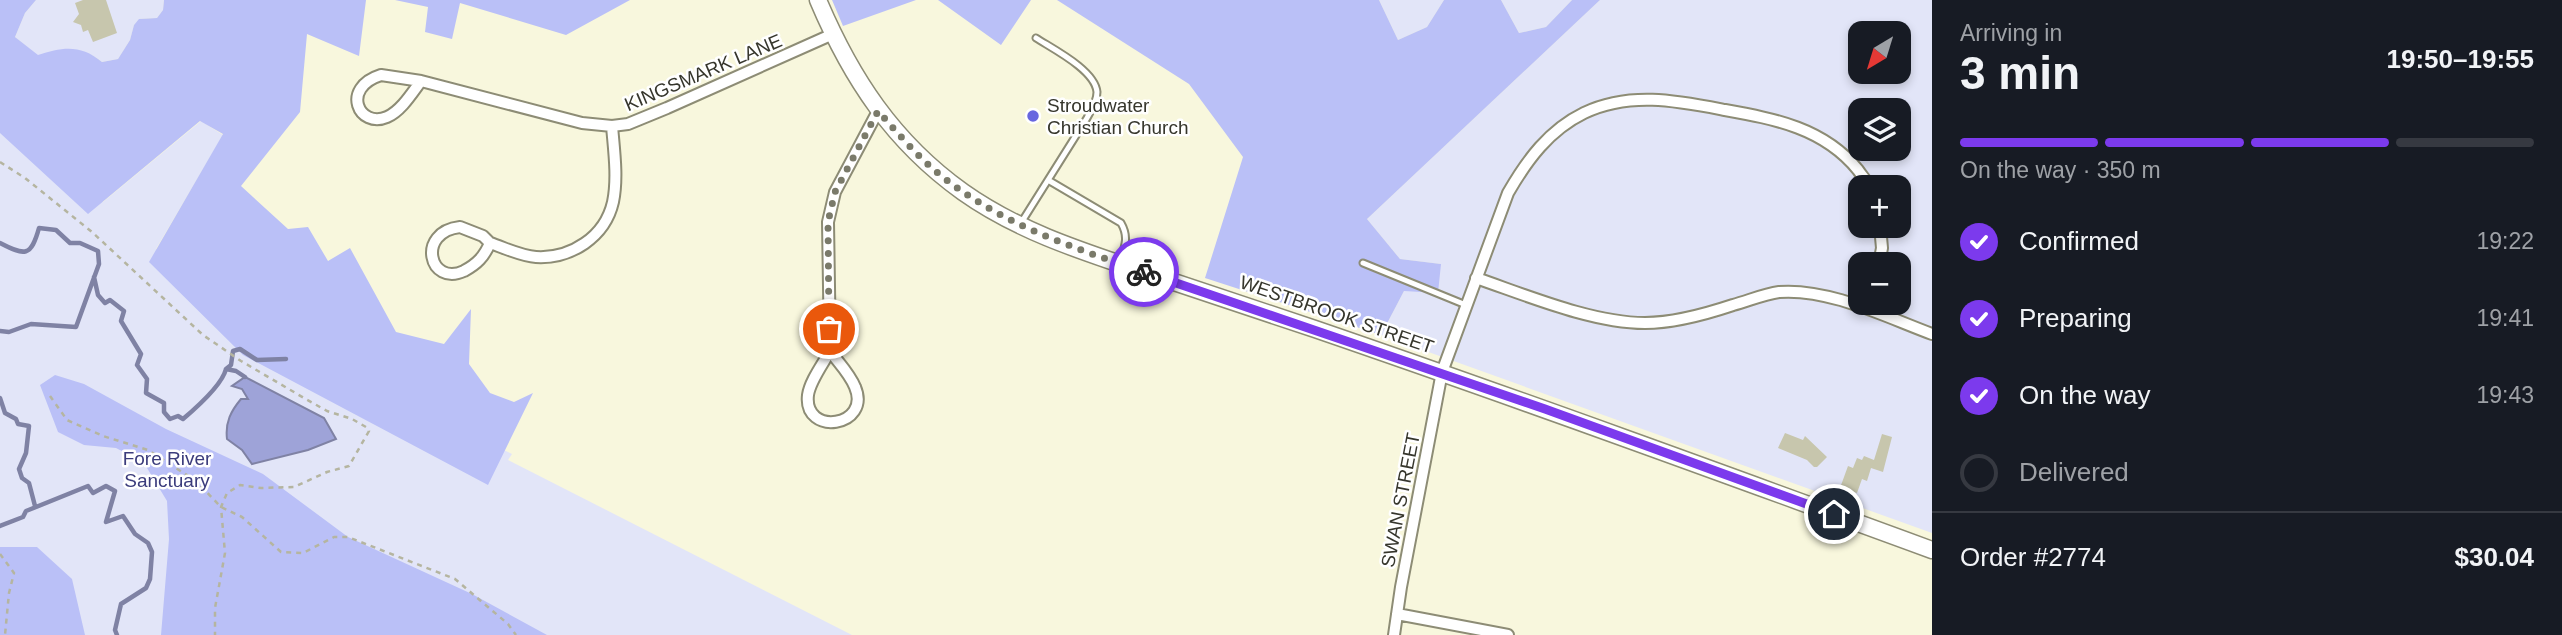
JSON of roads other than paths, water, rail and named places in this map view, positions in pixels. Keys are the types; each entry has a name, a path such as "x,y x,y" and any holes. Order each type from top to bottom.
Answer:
{"main road":[{"name":"WESTBROOK STREET","path":"818,0 833,34 878,111 937,172 989,209 1019,225 1119,263 1442,372 1932,550"}],"street":[{"name":"KINGSMARK LANE","path":"421,81 388,117 376,120 365,116 358,107 357,93 367,80 381,75 394,75 421,81 582,123 612,126 628,124 833,34"},
{"name":"SWAN STREET","path":"1394,635 1442,372 1508,193 1523,167 1544,142 1584,113 1636,100 1664,99 1772,119 1801,128 1826,141 1850,160 1861,175"},
{"path":"830,351 855,387 858,400 853,414 838,423 826,423 816,417 809,407 808,394 830,351 828,222 835,192 878,111"},
{"path":"490,243 484,257 457,274 444,274 435,266 431,255 434,240 447,229 460,227 472,230 490,243 534,257 554,256 582,246 596,234 613,203 612,126"},
{"path":"1476,278 1595,315 1645,323 1714,312 1777,292 1806,292 1848,302"},
{"path":"1889,315 1932,334"},
{"path":"1397,614 1508,635"}],"lane":[{"path":"1019,225 1091,111 1097,91 1088,73 1036,38"},
{"path":"1048,180 1121,223 1126,231 1127,241 1119,263"},
{"path":"1363,262 1466,304"}],"waterway":[{"path":"0,243 21,252 26,251 33,244 39,228 56,230 70,243 80,243 98,251 99,264 76,327 31,324 9,332 0,331"},
{"path":"94,277 98,295 105,303 110,300 124,311 121,321 141,354 137,365 147,379 146,393 164,403 164,412 170,419 178,416 183,419 195,409 214,389 226,369 245,377"},
{"path":"226,369 231,365 233,351 240,349 257,360 286,359"},
{"path":"0,398 5,413 16,419 18,424 29,426 26,453 19,469 22,478 29,483 35,506"},
{"path":"0,526 23,517 26,511 88,486 93,493 106,486 115,491 106,522 123,516 135,534 148,543 152,552 150,579 146,588 121,604 115,630 117,635"}],"place":[{"name":"Stroudwater Christian Church","path":"1033,116"}],"park label":[{"name":"Fore River Sanctuary","path":"167,469"}]}
